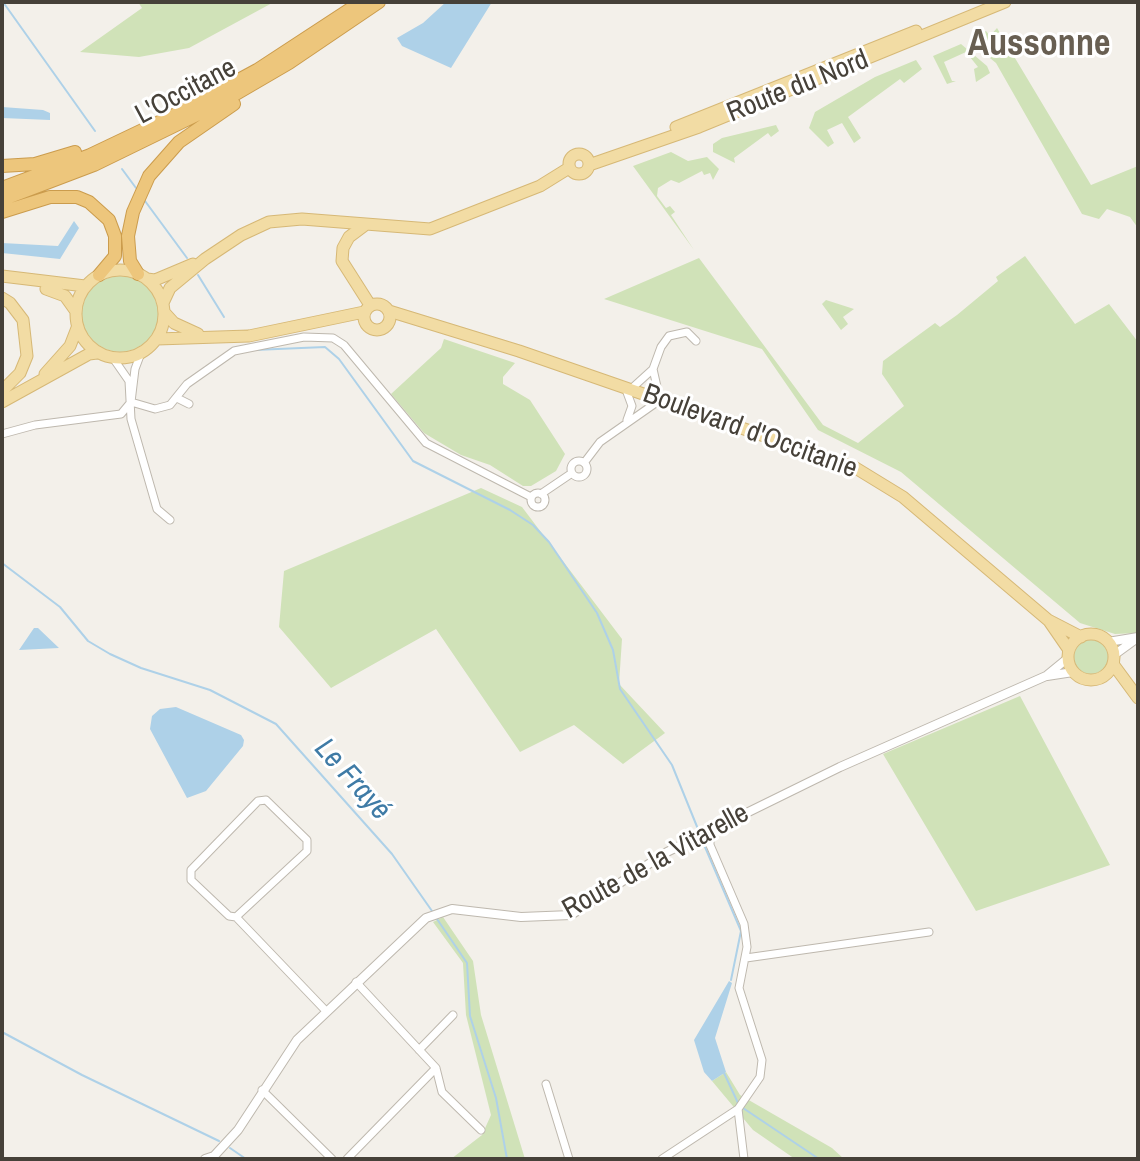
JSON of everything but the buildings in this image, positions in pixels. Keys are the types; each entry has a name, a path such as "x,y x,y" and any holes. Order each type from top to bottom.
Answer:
{"highway":[{"name":"L'Occitane","path":"2,188 90,155 172,116 257,70 361,2"},
{"name":"L'Occitane","path":"2,200 142,143 289,63 379,2"},
{"path":"142,277 130,261 128,236 142,188 157,164 186,136 289,63"},
{"path":"2,166 61,158 172,116"},
{"path":"2,212 50,197 77,197 89,202 109,220 115,236 115,256 99,275"}],"main road":[{"name":"Route du Nord","path":"588,162 987,2"},
{"name":"Route du Nord","path":"588,162 699,127 1005,2"},
{"path":"205,259 155,280 118,270 99,275 85,286 75,310 77,328 85,342 97,353 113,358 141,353 157,339 170,288 241,235 269,222 302,219 420,230 437,227 540,186 569,168 572,156 580,154 588,162"},
{"path":"365,225 349,237 343,248 342,261 366,314"},
{"path":"142,277 163,308"},
{"path":"2,279 85,286"},
{"path":"2,279 54,291 65,296 75,310"},
{"path":"2,298 23,320 27,347 20,373 2,391"},
{"name":"Boulevard d'Occitanie","path":"157,339 202,335 249,336 366,314 381,304 389,317"},
{"name":"Boulevard d'Occitanie","path":"163,308 174,323 202,335"},
{"name":"Boulevard d'Occitanie","path":"366,314 379,330 389,317"},
{"name":"Boulevard d'Occitanie","path":"389,317 410,319 467,334 818,454 884,483 1048,620 1081,637"},
{"path":"39,380 70,346 77,328"},
{"path":"2,402 39,380 97,353"},
{"name":"Boulevard d'Occitanie","path":"1048,620 1068,654"},
{"path":"1095,635 1108,642 1113,659 1138,699 1102,677 1083,679 1073,672 1068,654 1081,637 1095,635"},
{"path":"1102,677 1113,659"}],"street":[{"path":"131,402 155,409 177,398 187,384 234,351 304,337 333,338 352,354 426,443 531,497 541,494 572,473 576,477 585,475 584,463 600,442 660,400 653,369 669,336 687,332 696,341"},
{"path":"2,434 35,425 121,414 131,402 135,369 141,353"},
{"path":"113,358 129,381 131,419 157,509 170,520"},
{"path":"626,422 632,406 628,388 653,369"},
{"path":"177,398 189,404"},
{"path":"531,497 532,505 541,507 545,500 541,494"},
{"path":"1108,642 1138,637"},
{"path":"1113,659 1138,637"},
{"name":"Route de la Vitarelle","path":"1046,676 1068,654"},
{"name":"Route de la Vitarelle","path":"205,1159 214,1156 238,1130 297,1040 325,1010 434,914 464,909 550,918 571,915 634,872 707,831 853,761 1046,676 1073,672"},
{"path":"236,917 307,851 307,840 266,800 258,801 191,870 191,880 229,916 236,917 325,1010"},
{"path":"662,1159 738,1109 760,1077 762,1060 739,988 739,974 746,958 744,924 707,831"},
{"path":"746,958 929,932"},
{"path":"356,982 436,1068 442,1092"},
{"path":"419,1050 453,1015"},
{"path":"347,1159 436,1068"},
{"path":"427,1078 481,1130"},
{"path":"546,1084 569,1159"},
{"path":"262,1090 332,1159"},
{"path":"738,1109 744,1159"}],"green space":[{"path":"138,2 274,2 189,48 139,57 80,52 142,8"},
{"path":"997,28 1091,185 1138,166 1138,228 1130,217 1107,209 1099,219 1082,214 996,63 974,45 982,33 986,31 990,36"},
{"path":"961,44 987,66 990,73 976,82 974,69 978,67 966,52 944,62 952,81 956,81 947,84 933,56"},
{"path":"916,60 922,69 904,83 900,79 848,117 861,138 854,143 842,123 827,130 834,143 828,147 809,128 815,112 875,77"},
{"path":"776,125 779,131 771,137 768,133 734,158 735,163 713,152 713,144 722,138"},
{"path":"671,152 688,161 707,157 719,169 713,180 710,173 704,175 702,171 679,183 671,180 658,188 657,196 666,208 670,206 675,212 671,215 694,250 633,166"},
{"path":"1025,256 1075,324 1109,304 1138,342 1138,633 1115,634 1080,623 901,472 818,430 762,349 604,299 699,258 823,425 858,443 904,406 882,374 883,361 935,323 940,327 957,315 998,281 996,277"},
{"path":"113,276 127,276 141,282 152,293 158,314 155,329 147,341 127,352 113,352 99,346 88,335 82,321 82,307 88,293 99,282"},
{"path":"826,300 854,309 843,317 848,324 841,330 822,304"},
{"path":"444,339 515,363 503,377 503,384 530,400 565,454 556,471 531,486 523,486 490,465 461,455 424,433 391,394 441,348"},
{"path":"481,488 522,507 622,639 619,684 665,733 623,764 574,725 520,752 436,629 331,688 279,627 284,571"},
{"path":"1091,640 1103,645 1108,657 1103,669 1091,674 1079,669 1074,657 1079,645"},
{"path":"1020,696 1110,865 976,911 883,754"},
{"path":"443,917 473,961 481,1015 525,1159 451,1159 482,1135 491,1115 466,1015 463,963 433,922"},
{"path":"726,1072 740,1095 832,1148 844,1159 795,1159 753,1130 712,1081"}],"water":[{"path":"446,2 492,2 451,68 402,46 397,38 423,23"},
{"path":"2,107 43,110 50,113 50,120 2,118"},
{"path":"74,221 79,228 60,259 2,253 2,243 58,246"},
{"path":"34,628 38,628 59,648 19,650"},
{"path":"176,707 241,735 244,740 243,746 206,791 187,798 150,729 152,716 160,709"},
{"path":"729,981 732,983 715,1038 726,1072 712,1081 704,1072 694,1040"}],"waterway":[{"path":"3,2 95,131"},
{"path":"122,169 136,188"},
{"path":"145,201 187,258"},
{"path":"198,275 224,317"},
{"path":"254,350 325,347 339,359 413,461 510,510 533,525 549,542 597,613 613,650 620,689 672,765 700,834"},
{"name":"Le Frayé","path":"2,563 60,607 88,641 110,654 141,668 210,690 276,724 392,854 432,911"},
{"path":"702,840 741,931 731,980"},
{"name":"Le Frayé","path":"437,919 467,963 470,1016 496,1098 507,1159"},
{"path":"2,1032 82,1075 219,1141"},
{"path":"724,1073 738,1103"},
{"path":"743,1108 819,1159"},
{"path":"230,1148 246,1159"}],"district":[{"name":"Aussonne","path":"1039,45"}]}
